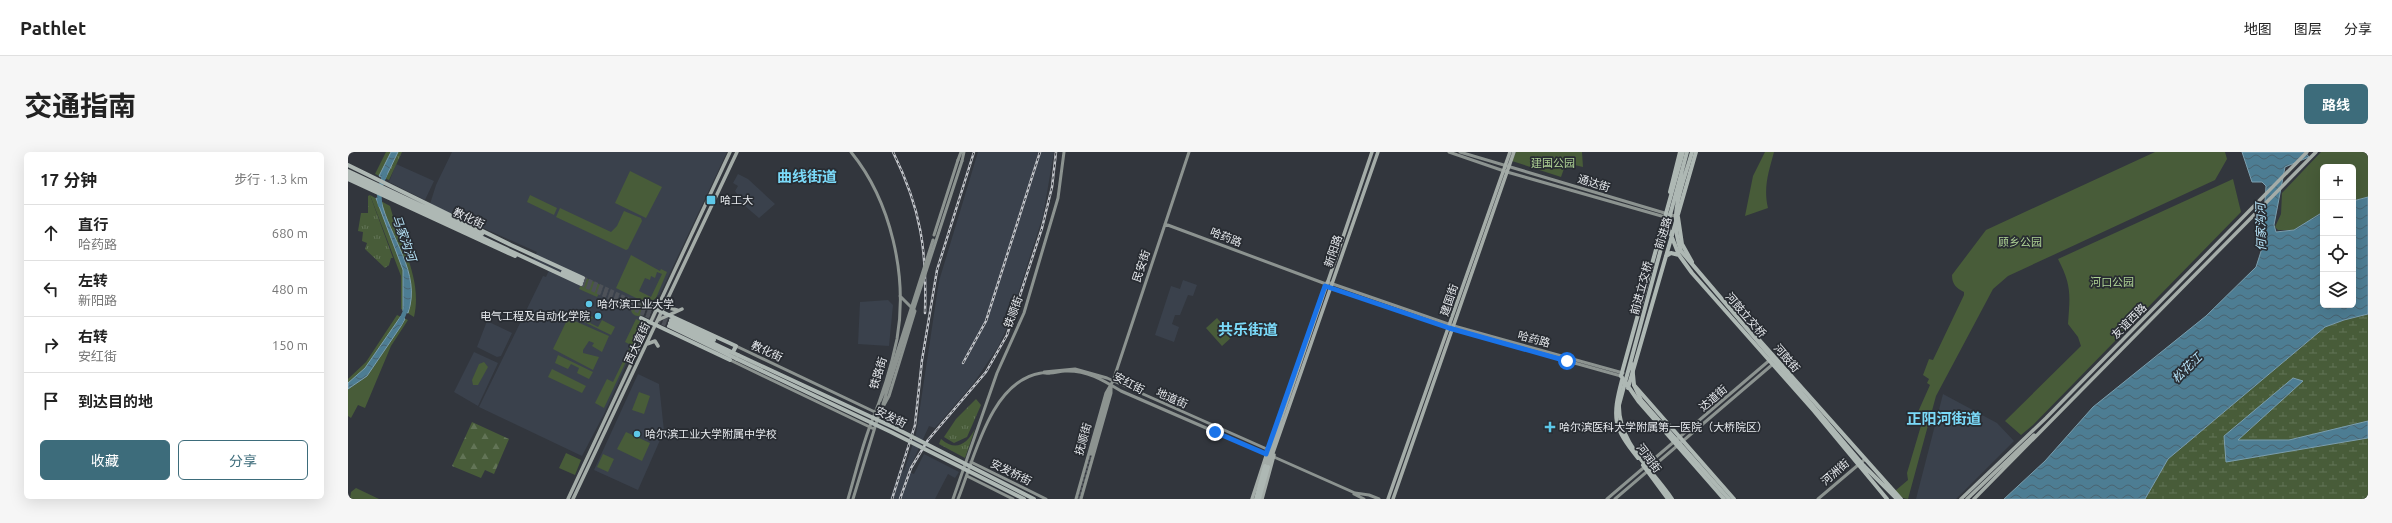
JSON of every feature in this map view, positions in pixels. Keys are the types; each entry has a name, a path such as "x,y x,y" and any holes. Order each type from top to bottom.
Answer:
{"highway":[{"name":"前进路","path":"1616,403 1669,201 1680,152"},
{"name":"前进路","path":"1669,201 1683,152"},
{"name":"前进立交桥","path":"1672,499 1627,440 1622,429 1619,416 1620,398 1687,152"},
{"name":"河鼓立交桥","path":"1692,152 1679,198 1674,224 1681,251 1864,466"},
{"name":"前进路","path":"1628,388 1696,152"},
{"name":"教化街","path":"348,165 511,245 581,283"},
{"name":"教化街","path":"348,171 581,283"},
{"name":"教化街","path":"348,175 497,243"},
{"name":"教化街","path":"348,179 516,258 581,283"},
{"name":"河鼓街","path":"1665,215 1679,255 1692,273 1889,499"},
{"name":"河鼓街","path":"1678,217 1682,244 1694,264 1775,359 1864,460 1901,499"},
{"path":"1666,256 1671,253 1679,255"},
{"name":"教化街","path":"647,305 662,311 738,357"},
{"name":"教化街","path":"641,318 656,326 733,353"},
{"name":"教化街","path":"669,324 733,353"},
{"path":"1632,356 1632,378 1642,400 1729,499"},
{"name":"安发街","path":"738,357 1024,499"},
{"name":"安发街","path":"738,357 895,428 1034,499"},
{"path":"1622,376 1630,381 1734,499"},
{"path":"1622,376 1628,388 1724,499"},
{"name":"河润街","path":"1616,403 1619,433 1668,499"},
{"name":"新阳路","path":"1259,499 1267,466"},
{"path":"1864,466 1889,499"},
{"path":"1864,466 1897,499"}],"main road":[{"name":"西大直街","path":"568,499 649,322 730,152"},
{"name":"西大直街","path":"573,499 737,152"},
{"name":"铁路街","path":"851,152 867,173 884,212 893,243 900,296 896,339 874,429 853,499"},
{"name":"铁路街","path":"878,413 962,152"},
{"name":"铁顺街","path":"953,499 968,460 997,373 1024,312 1058,198 1064,152"},
{"name":"民安街","path":"1112,383 1189,152"},
{"name":"新阳路","path":"1252,499 1266,454 1271,445 1372,152"},
{"name":"新阳路","path":"1267,466 1276,446 1330,286 1378,152"},
{"name":"通达街","path":"1449,152 1665,215 1678,217"},
{"name":"通达街","path":"1460,152 1506,169"},
{"name":"建国街","path":"1393,499 1506,169 1510,152"},
{"name":"建国街","path":"1506,169 1514,152"},
{"name":"友谊西路","path":"1960,499 2046,418 2307,152"},
{"name":"友谊西路","path":"1974,499 2316,152"},
{"name":"哈药路","path":"1165,224 1330,286 1452,327 1622,376"},
{"name":"铁路街","path":"848,499 870,427 889,396 915,311 900,296"},
{"path":"658,320 682,309 670,309 666,301"},
{"name":"建国街","path":"1388,499 1452,327"},
{"path":"644,349 652,341 656,342 658,346"},
{"name":"教化街","path":"733,353 878,413"},
{"name":"教化街","path":"733,353 874,429"},
{"name":"达道街","path":"1607,499 1682,439 1775,359"},
{"name":"地道街","path":"972,462 981,433 991,414 1011,389 1029,377 1043,372 1075,369 1112,383 1269,450"},
{"name":"抚顺街","path":"1091,454 1112,383"},
{"name":"抚顺街","path":"1076,499 1102,406 1112,383"},
{"name":"抚顺街","path":"1081,499 1111,393 1112,383"},
{"name":"安红街","path":"1112,383 1266,454"},
{"path":"1967,499 2007,460 2052,420"},
{"name":"新阳路","path":"1267,466 1271,445"},
{"name":"新阳路","path":"1259,499 1274,458 1276,446"},
{"path":"1274,458 1364,499"},
{"path":"1274,458 1355,493 1379,499"},
{"name":"安发桥街","path":"968,460 1046,499"},
{"name":"河洲街","path":"1818,499 1864,460"},
{"path":"958,499 972,462"},
{"name":"达道街","path":"1615,499 1646,469"},
{"name":"安发桥街","path":"963,474 1013,499"}],"shaded area":[{"name":"哈尔滨工业大学","path":"452,152 727,152 660,294 646,307 640,320 640,334 604,414 582,456 479,407 543,276 546,277 550,268 533,260 537,252 430,204 436,185"},
{"path":"978,152 1054,152 1043,216 1007,328 998,347 973,384 935,428 929,426 908,472 914,474 924,454 959,472 955,478 948,474 935,499 890,499 900,469 904,471 916,434 939,281"},
{"path":"396,164 434,181 425,200 389,182"},
{"path":"738,174 748,179 775,204 759,218 738,200 740,198 735,191 738,186 733,183"},
{"path":"1183,280 1197,285 1193,296 1188,295 1180,315 1175,315 1172,324 1179,327 1174,342 1155,335 1171,286 1180,289"},
{"path":"888,300 893,305 889,346 858,344 860,302"},
{"path":"487,321 512,333 501,356 497,357 477,347"},
{"path":"474,352 498,363 478,406 454,392"},
{"name":"哈尔滨工业大学附属中学校","path":"638,374 659,384 664,431 638,490 594,470"},
{"path":"1943,394 1997,423 2014,441 1956,499 1916,499"}],"green space":[{"path":"386,152 402,152 389,180 375,174"},
{"name":"建国公园","path":"1516,152 1582,152 1583,167 1566,163 1561,177 1512,161"},
{"path":"1765,152 1774,152 1766,186 1768,208 1745,216 1753,176"},
{"name":"顾乡公园","path":"2155,152 2225,152 2227,159 2215,180 2008,276 1993,289 1936,396 1908,499 1903,498 1895,491 1908,480 1907,473 1923,419 1923,414 1918,412 1930,385 1927,383 1929,379 1923,375 1929,359 1933,360 1964,295 1964,292 1954,283 1952,275 1986,230"},
{"path":"2321,152 2368,152 2368,197 2356,200 2356,164 2320,164 2320,214 2294,230 2278,230 2275,227 2281,214 2282,193"},
{"path":"630,171 662,187 646,218 615,203"},
{"name":"河口公园","path":"2233,179 2241,212 2033,425 2021,435 2005,421 2081,346 2078,337 2068,324 2068,284 2063,268 2058,259"},
{"path":"370,195 393,258 391,258 389,265 385,268 365,249 367,243 362,241 363,232 358,231 361,213 368,213 368,196"},
{"path":"370,195 390,206 413,274 416,303 414,317 401,309 401,276"},
{"path":"530,195 557,208 554,215 527,202"},
{"path":"560,208 611,232 617,226 624,211 641,218 642,221 628,249 626,250 556,217"},
{"path":"631,255 660,271 661,269 667,272 656,298 648,304 616,288","holes":["657,272 662,274 651,297 639,291 645,278 650,280 651,276 655,278"]},
{"path":"584,277 603,286 597,297 579,289"},
{"path":"635,302 641,302 645,306 645,312 641,316 635,316 631,312 631,306"},
{"path":"580,311 593,317 590,323 598,327 602,320 615,327 611,335 576,318"},
{"path":"2368,314 2368,499 2145,499 2168,459 2325,327 2344,320"},
{"path":"397,315 408,320 391,346 365,408 358,405 351,418 348,416 348,379 366,362"},
{"path":"568,318 609,336 602,352 592,346 594,343 589,341 583,350 583,353 599,357 593,370 553,349"},
{"path":"1217,318 1233,336 1222,346 1206,328"},
{"path":"636,319 640,321 641,330 604,408 595,403 607,379 613,382 631,345 625,342"},
{"path":"558,355 593,372 589,379 577,373 579,368 571,364 568,369 555,363"},
{"path":"484,362 488,367 478,385 473,385 472,380 479,364"},
{"path":"552,369 586,386 582,393 548,377"},
{"path":"639,392 650,396 644,414 632,410"},
{"path":"976,399 981,405 967,437 954,443 944,437 956,419"},
{"path":"472,422 509,439 494,474 485,470 481,478 452,466"},
{"path":"975,429 965,458 939,444 941,439 946,443 956,446 961,444 968,439"},
{"path":"626,432 650,443 642,461 617,449"},
{"path":"566,453 581,460 575,475 559,468"},
{"path":"603,454 614,459 608,472 597,467"},
{"path":"356,488 379,499 350,499 351,492"}],"water":[{"path":"391,152 398,152 385,179 379,176"},
{"name":"松花江","path":"2242,152 2305,152 2309,157 2285,167 2274,225 2276,232 2294,230 2320,214 2320,308 2356,308 2356,200 2368,197 2368,314 2344,320 2325,327 2168,459 2145,499 2004,499 2045,461 2093,407 2206,316 2256,267 2265,239 2264,216 2266,186 2262,182 2252,182"},
{"path":"376,198 381,200 385,214 408,269 411,284 411,298 408,313 403,311 403,270"},
{"path":"401,316 405,319 367,376 348,389 348,383 365,368"},
{"path":"2293,378 2303,381 2238,440 2289,440 2368,421 2368,438 2226,462 2224,436"}],"waterway":[{"name":"马家沟河","path":"380,205 379,191 385,174"},
{"name":"马家沟河","path":"400,323 407,307"}],"tunnel":[{"path":"583,278 671,320"},
{"path":"582,281 670,323"},
{"path":"581,284 669,326"},
{"path":"1079,499 1091,454"}],"railway":[{"path":"893,152 910,192 920,230 925,269 925,313"},
{"path":"892,499 915,425 922,360 937,270 974,152"},
{"path":"963,363 986,321 1040,152"},
{"path":"900,499 911,468 928,440 986,372 1007,335 1042,228 1052,187 1056,152"}],"place":[{"name":"哈工大","path":"711,200"},
{"name":"哈尔滨工业大学","path":"589,304"},
{"name":"电气工程及自动化学院","path":"598,316"},
{"name":"哈尔滨医科大学附属第一医院（大桥院区）","path":"1550,427"},
{"name":"哈尔滨工业大学附属中学校","path":"637,434"}],"district":[{"name":"曲线街道","path":"807,177"},
{"name":"共乐街道","path":"1248,330"},
{"name":"正阳河街道","path":"1944,419"}],"route":[{"path":"1215,432 1266,454 1271,445 1325,286 1449,328 1555,359 1567,361"}],"water label":[{"name":"何家沟河","path":"2261,227"}]}
